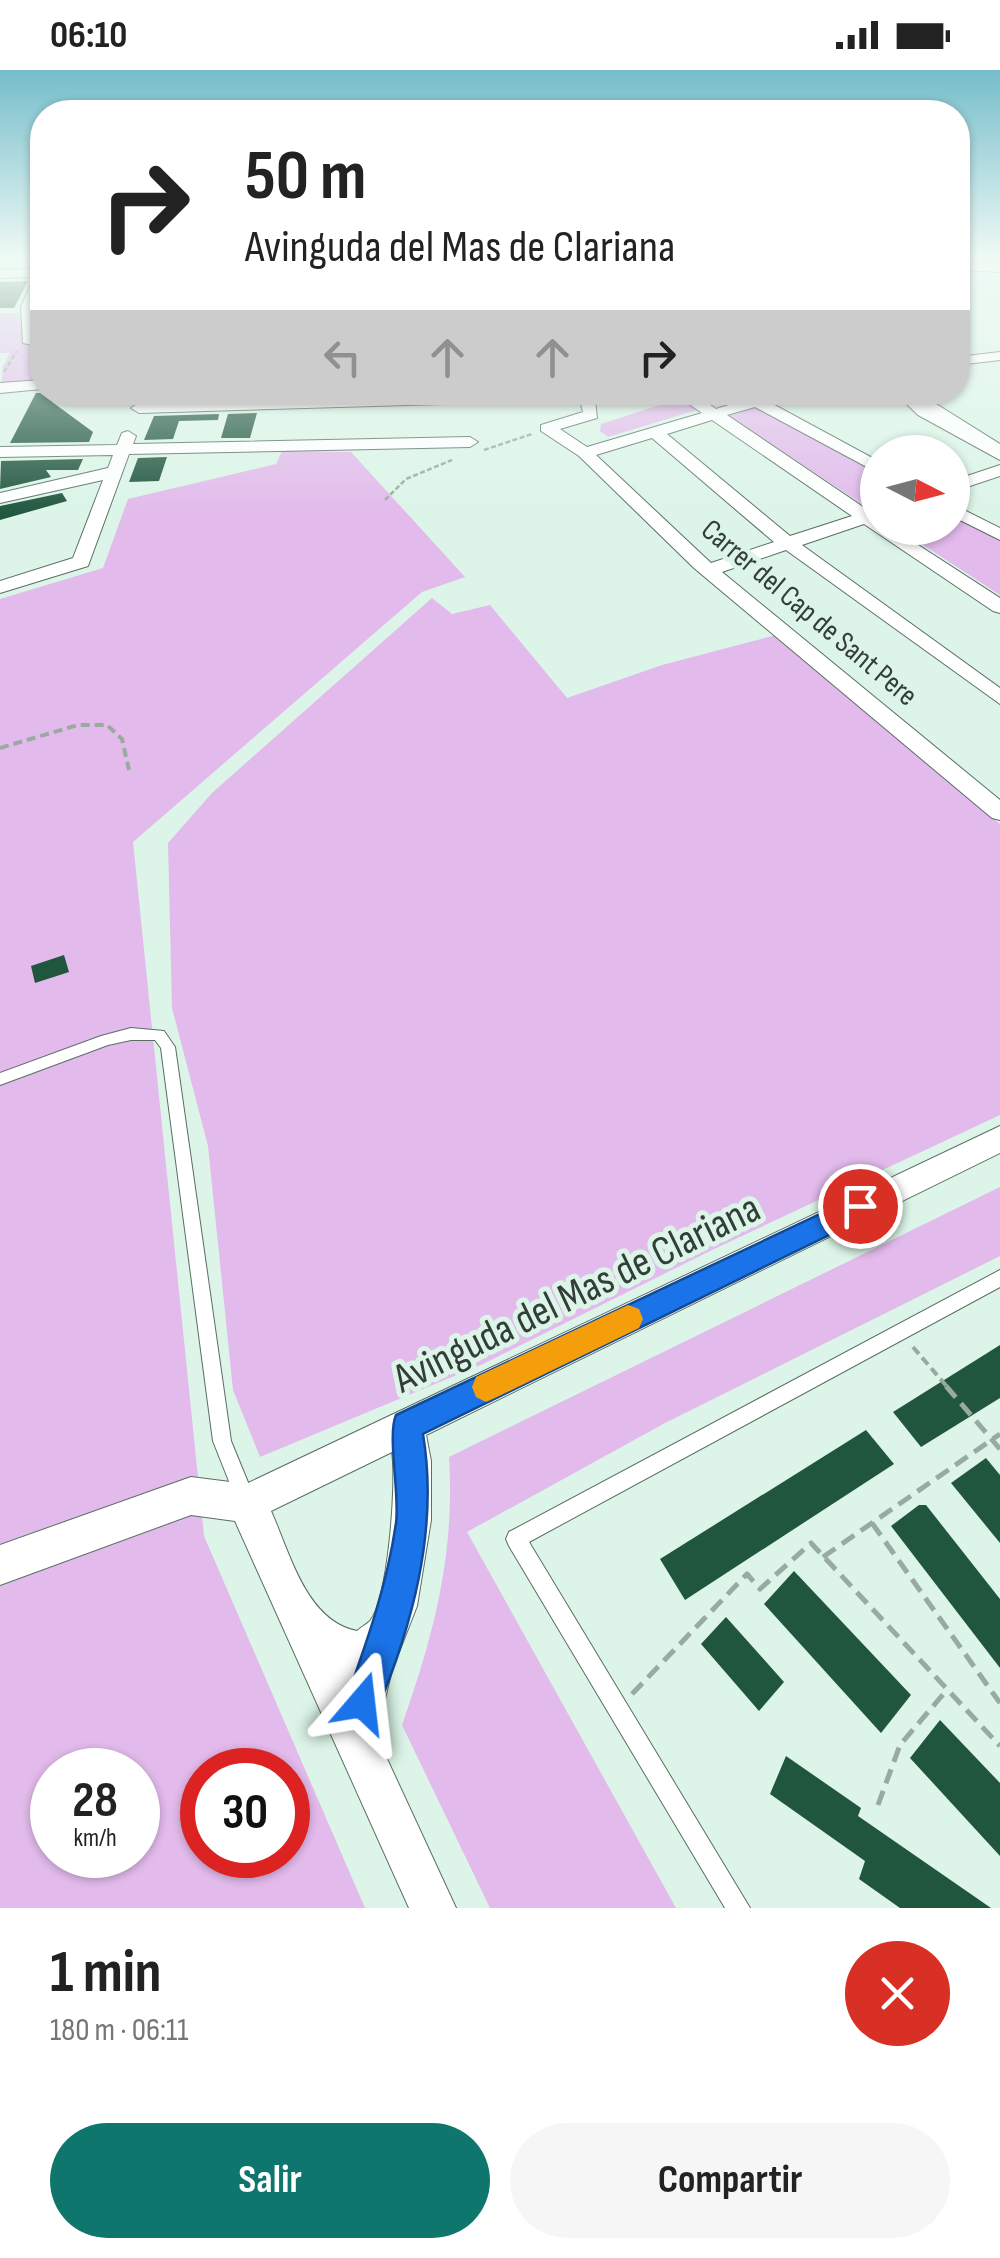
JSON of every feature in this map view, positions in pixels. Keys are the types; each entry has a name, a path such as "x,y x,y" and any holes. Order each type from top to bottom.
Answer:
{"street":[{"path":"970,358 1000,356"},
{"path":"4,387 30,386"},
{"path":"0,587 81,562 139,405"},
{"path":"168,405 275,425 469,422"},
{"path":"0,452 123,449 275,425 469,422 543,405"},
{"path":"547,428 591,414 589,405"},
{"path":"547,428 636,405"},
{"path":"701,405 860,513"},
{"path":"586,453 746,405"},
{"path":"762,405 860,458"},
{"path":"920,405 1000,453"},
{"path":"942,405 1000,442"},
{"name":"Carrer del Cap de Sant Pere","path":"547,428 586,453 709,570 1000,812"},
{"path":"655,432 788,544 1000,698"},
{"path":"970,480 1000,470"},
{"path":"0,498 114,472"},
{"path":"970,519 1000,535"},
{"path":"709,570 788,544 860,527"},
{"path":"907,545 1000,608"},
{"name":"Avinguda del Mas de Clariana","path":"247,1502 1000,1139"},
{"path":"354,1736 396,1606 412,1520 412,1461 406,1426"},
{"path":"0,1565 191,1496 247,1502 433,1908"},
{"path":"302,1624 335,1647 362,1652 385,1635"}],"lane":[{"path":"0,1079 131,1034 159,1035 168,1048 222,1441 247,1502"},
{"path":"738,1908 516,1539 1000,1278"}],"path":[{"path":"4,387 7,362 30,347"},
{"path":"0,748 93,721 113,727 123,740 129,770"},
{"path":"900,1332 1000,1447"},
{"path":"823,1556 1000,1434"},
{"path":"872,1523 1000,1703"},
{"path":"618,1708 747,1574 760,1588 811,1543 1000,1746"},
{"path":"878,1806 900,1745 947,1689"}],"shaded area":[{"path":"0,345 30,345 30,382 1,385 3,366 10,353 0,353"},
{"path":"659,405 690,405 697,410 608,437 600,431 601,424"},
{"path":"757,407 860,464 860,503 729,416"},
{"path":"282,451 351,452 465,577 422,592 133,842 204,1536 296,1748 180,1748 180,1878 310,1878 310,1781 365,1908 0,1908 0,599 103,568 128,499 276,464"},
{"path":"970,524 1000,541 1000,595 923,545 970,545"},
{"path":"432,598 452,614 490,605 567,698 662,665 776,635 1000,824 1000,1115 712,1250 483,1364 260,1457 233,1390 208,1146 172,1008 168,843 212,793"},
{"path":"1000,1187 1000,1256 665,1423 467,1532 676,1908 490,1908 402,1725 440,1594 449,1527 449,1457"}],"building":[{"path":"30,405 56,405 93,432 89,442 10,443"},
{"path":"257,413 250,438 221,438 228,414"},
{"path":"219,414 218,420 179,421 173,439 144,440 154,416"},
{"path":"167,457 159,481 129,482 138,458"},
{"path":"83,459 78,470 46,470 51,477 0,489 1,461"},
{"path":"62,493 67,501 0,520 0,506"},
{"path":"64,955 69,972 35,983 31,966"},
{"path":"1000,1345 1000,1398 921,1447 893,1412"},
{"path":"866,1430 894,1464 685,1600 660,1559"},
{"path":"986,1458 1000,1475 1000,1543 951,1483"},
{"path":"919,1505 926,1505 1000,1599 1000,1668 891,1526"},
{"path":"794,1571 911,1695 881,1733 764,1604"},
{"path":"726,1617 784,1682 759,1711 701,1644"},
{"path":"940,1720 1000,1783 1000,1856 910,1758"},
{"path":"786,1756 861,1808 858,1816 991,1908 900,1908 859,1879 865,1861 770,1794"}],"slow traffic":[{"path":"486,1387 628,1319"}],"route":[{"path":"362,1703 396,1606 412,1520 412,1461 406,1426 860,1206"}]}
